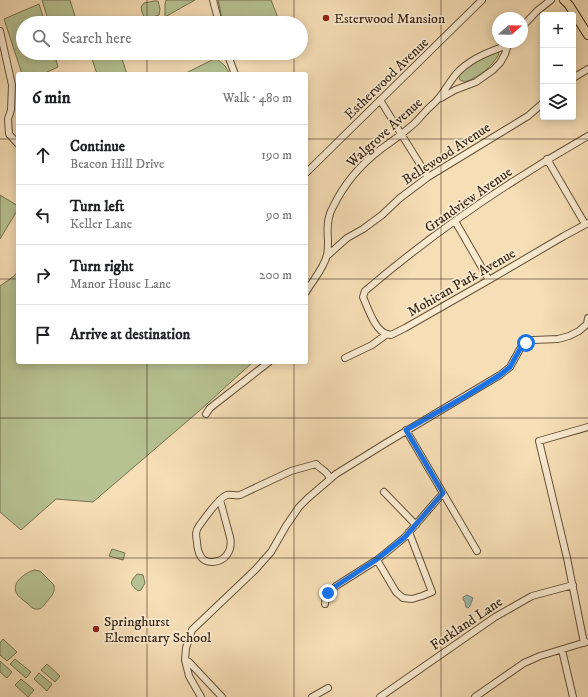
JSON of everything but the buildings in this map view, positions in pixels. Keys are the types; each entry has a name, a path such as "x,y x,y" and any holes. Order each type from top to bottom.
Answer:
{"main road":[{"path":"564,0 569,5 588,35"}],"street":[{"path":"213,0 217,16"},
{"path":"528,21 551,0"},
{"name":"Estherwood Avenue","path":"308,171 480,2"},
{"path":"0,31 12,85 11,110 8,119 9,134 16,142"},
{"name":"Walgrove Avenue","path":"308,289 327,256 327,223 332,209 353,175 380,150 413,125 437,100 450,80 459,70 488,52 499,48"},
{"name":"Walgrove Avenue","path":"437,100 455,90 476,82 493,70 500,63 508,48"},
{"path":"230,60 234,72"},
{"path":"576,76 588,69"},
{"path":"380,100 428,177"},
{"name":"Bellewood Avenue","path":"327,256 347,238 364,229 400,198 428,177 528,116 540,106"},
{"name":"Grandview Avenue","path":"387,334 383,333 372,317 363,297 367,290 398,264 455,221 547,159 588,136"},
{"path":"547,159 586,223"},
{"path":"455,221 489,280"},
{"name":"Mohican Park Avenue","path":"345,358 372,345 387,334 391,334 405,328 586,223"},
{"path":"201,697 189,676 185,660 186,648 192,630 255,570 271,552 286,526 308,498 342,470 406,430 500,375 510,367 520,349 526,343 533,340 558,339 569,336 579,331 588,322"},
{"path":"206,414 210,408 266,364"},
{"path":"475,697 524,663 540,656 586,642 556,505 540,441 588,426"},
{"path":"406,430 477,551"},
{"path":"220,500 232,543 231,548 223,559 218,561 207,561 202,558 198,547 196,531 220,500 228,494 236,496 240,495 291,471 316,464 329,475 330,479"},
{"path":"384,492 416,525"},
{"path":"325,604 326,596 336,586 376,560 405,537 443,493"},
{"path":"376,560 396,592 404,598 422,596 432,592 409,532"},
{"name":"Forkland Lane","path":"380,697 495,617 532,596 573,585"},
{"path":"562,650 573,697"},
{"path":"185,660 189,662 222,697"},
{"path":"312,697 328,688"}],"green space":[{"path":"42,0 70,0 75,16 47,16"},
{"path":"166,0 195,0 167,16 165,16"},
{"path":"218,0 271,0 277,16 221,16"},
{"path":"158,1 160,9 159,15 144,16 141,7 144,3"},
{"path":"39,4 43,16 16,16 16,56 4,19"},
{"path":"498,52 499,54 496,59 485,71 465,82 460,80 460,74 473,63"},
{"path":"17,60 56,60 58,67 47,72 21,72"},
{"path":"92,60 122,60 126,72 96,72"},
{"path":"212,60 218,60 229,72 188,72"},
{"path":"0,195 16,205 16,212 0,239"},
{"path":"16,274 16,364 251,364 198,412 93,502 56,499 21,530 0,512 0,286"},
{"path":"112,549 125,553 123,560 109,556"},
{"path":"34,570 40,571 54,585 53,594 40,609 32,608 19,597 15,588 20,578"},
{"path":"137,574 143,575 145,583 141,590 138,591 132,585 133,579"},
{"path":"3,639 17,652 7,661 0,655 0,643"},
{"path":"15,659 31,672 26,678 10,664"},
{"path":"0,661 12,672 7,678 0,672"},
{"path":"47,664 60,676 55,682 41,670"},
{"path":"39,673 52,684 47,691 34,679"},
{"path":"21,679 34,690 28,697 15,685"}],"shaded area":[{"path":"467,595 473,598 468,608 466,607 463,599 463,597"}],"place":[{"name":"Esterwood Mansion","path":"326,18"},
{"name":"Springhurst Elementary School","path":"96,629"}],"route":[{"path":"328,593 336,586 376,560 405,537 443,493 406,430 500,375 510,367 520,349 526,343"}]}
